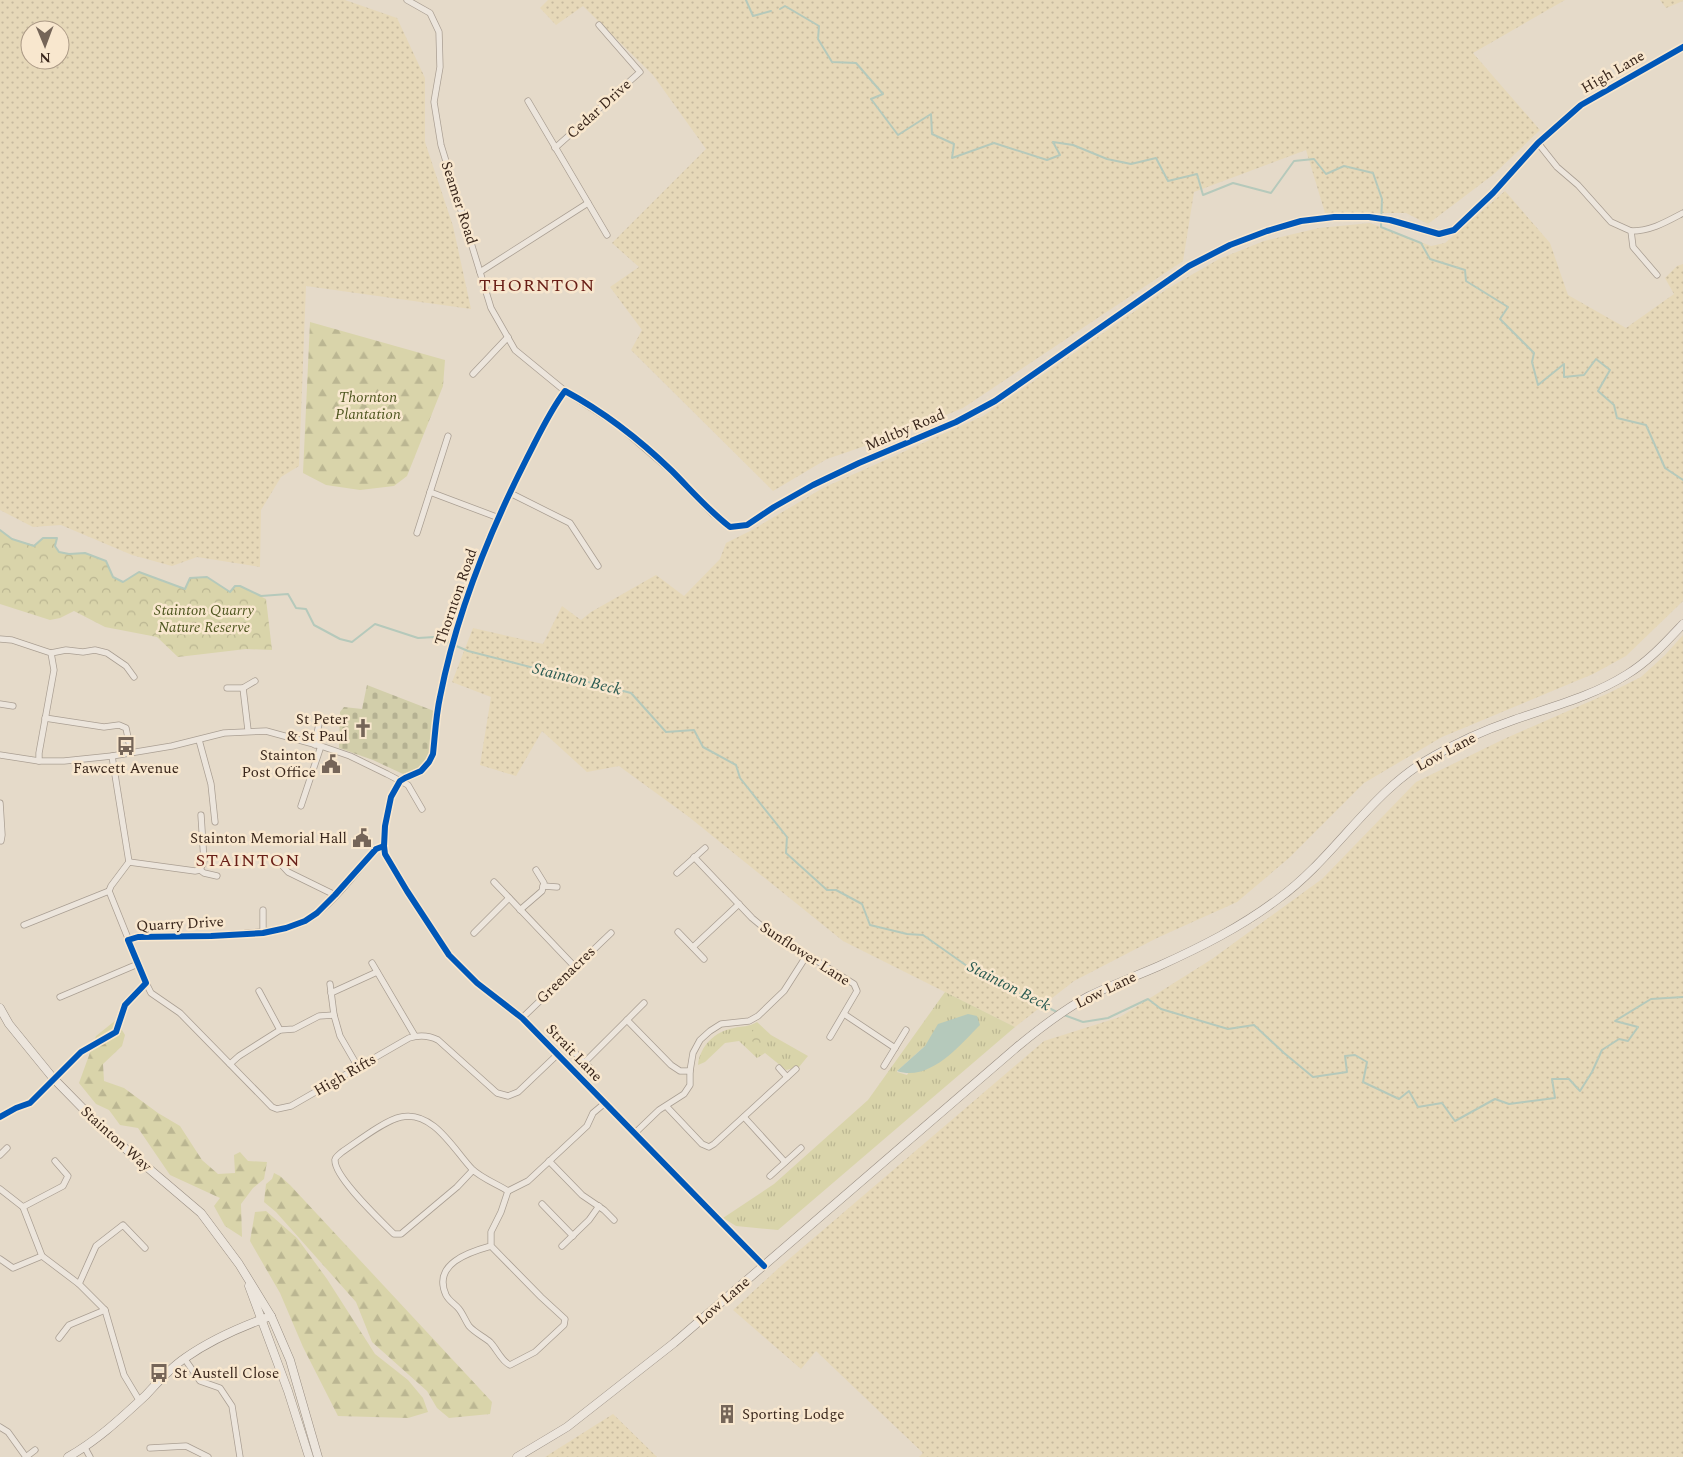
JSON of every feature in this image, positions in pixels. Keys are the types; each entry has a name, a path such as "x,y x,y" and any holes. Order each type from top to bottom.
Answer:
{"main road":[{"name":"Low Lane","path":"518,1457 567,1427 674,1343 1003,1060 1055,1018 1113,985 1221,936 1272,904 1300,882 1377,800 1415,767 1453,745 1478,734 1604,688 1628,675 1647,660 1683,624"},
{"name":"Stainton Way","path":"0,1008 9,1024 53,1078 107,1134 201,1213 239,1264 271,1316 290,1360 318,1457"},
{"name":"Stainton Way","path":"239,1264 262,1319 309,1457"},
{"path":"68,1457 85,1448 118,1421 184,1358 219,1337 271,1316"}],"street":[{"name":"Seamer Road","path":"407,0 430,13 439,32 440,67 434,102 441,146 491,308 515,350 565,391"},
{"name":"Cedar Drive","path":"555,148 640,72 599,26"},
{"name":"High Lane","path":"1267,231 1301,221 1334,217 1369,217 1390,220 1439,234 1454,230 1466,220 1538,143 1581,106 1683,47"},
{"name":"Cedar Drive","path":"528,101 607,235"},
{"path":"1538,143 1557,167 1578,185 1611,222 1631,231 1643,231 1683,213"},
{"path":"480,272 588,204"},
{"name":"Maltby Road","path":"565,391 618,425 670,470 713,514 730,527 747,525 774,506 813,485 859,463 956,422 995,401 1189,266 1230,245 1267,231"},
{"path":"1631,231 1633,247 1657,275"},
{"path":"473,374 508,337"},
{"name":"Thornton Road","path":"400,781 421,771 433,754 440,699 449,656 480,560 510,493 555,404 565,391"},
{"path":"416,533 448,436"},
{"path":"430,492 499,518"},
{"path":"510,493 570,523 598,566"},
{"path":"0,639 12,640 51,653 66,650 83,652 94,650 107,653 126,666 134,677"},
{"path":"39,761 54,670 51,653"},
{"path":"126,666 129,659"},
{"path":"227,688 243,688 255,681"},
{"path":"243,688 248,730"},
{"path":"0,704 13,706"},
{"path":"45,718 104,727 119,725 126,728 131,752"},
{"path":"301,806 318,745 320,718"},
{"path":"0,755 39,761 64,761 112,756 199,740 224,732 266,731 350,756 408,785 422,809"},
{"path":"199,740 211,784 215,822"},
{"path":"60,997 138,964 109,891 129,862 112,756"},
{"path":"246,933 286,928 305,921 317,913 376,849 384,846 385,826 390,800 400,781"},
{"path":"0,803 2,836 0,842"},
{"path":"200,870 204,861 201,815"},
{"name":"Strait Lane","path":"384,846 389,862 449,955 478,983 522,1018 764,1266"},
{"path":"677,874 704,848"},
{"name":"Sunflower Lane","path":"694,857 764,928 854,984 857,991 830,1037"},
{"path":"277,860 288,872 335,895"},
{"path":"129,862 195,871 200,870 217,876"},
{"path":"520,910 542,891 544,883 536,870"},
{"path":"494,882 575,967"},
{"path":"543,886 557,887"},
{"path":"24,925 109,891"},
{"path":"474,933 509,898"},
{"path":"694,948 739,904"},
{"path":"263,910 263,932"},
{"path":"678,932 704,959"},
{"name":"Greenacres","path":"522,1018 610,933"},
{"name":"Quarry Drive","path":"128,940 138,937 234,934"},
{"path":"635,1133 659,1110 667,1107 684,1094 690,1085 693,1053 700,1040 721,1024 749,1021 758,1016 784,991 807,955"},
{"name":"High Rifts","path":"138,964 151,993 180,1013 272,1107 277,1109 291,1106 415,1036"},
{"path":"372,964 415,1036 424,1036 438,1040 497,1093 508,1096 518,1092 558,1054"},
{"path":"331,993 377,972"},
{"path":"330,984 334,1015 340,1036 358,1068"},
{"path":"259,991 280,1030"},
{"path":"584,1063 644,1003"},
{"path":"844,1014 895,1048"},
{"path":"230,1064 238,1056 280,1030 294,1029 319,1016 334,1015"},
{"path":"627,1020 671,1065 680,1071 690,1071"},
{"path":"884,1066 906,1030"},
{"path":"576,1054 592,1070"},
{"path":"779,1068 787,1077"},
{"path":"667,1107 702,1144 709,1147 796,1069"},
{"path":"491,1246 461,1256 449,1266 444,1278 444,1289 447,1297 459,1309 469,1326 489,1341 496,1348 505,1363 510,1365 535,1352 564,1325 565,1319 491,1246 491,1232 501,1212 508,1191 528,1181 587,1126 593,1113 605,1102"},
{"path":"473,1170 457,1187 401,1234 394,1234 342,1179 335,1161 342,1152 391,1120 403,1116 416,1118 427,1122 443,1134 473,1170 508,1191"},
{"path":"744,1117 785,1162"},
{"path":"0,1155 7,1148"},
{"path":"770,1176 801,1148"},
{"path":"24,1207 63,1186 68,1176 55,1161"},
{"path":"549,1161 582,1195 599,1206 614,1220"},
{"path":"0,1189 24,1207 42,1256 79,1284 105,1310 124,1375 139,1400"},
{"path":"542,1204 573,1236"},
{"path":"562,1246 589,1220 599,1206"},
{"path":"79,1284 96,1246 123,1225 145,1248"},
{"path":"0,1260 13,1268 42,1256"},
{"path":"60,1338 70,1325 105,1310"},
{"path":"184,1358 200,1381 220,1388 232,1406 240,1457"},
{"path":"0,1427 8,1432 26,1457 35,1450"},
{"path":"150,1448 186,1446 208,1457"},
{"path":"85,1448 90,1457"}],"shaded area":[{"path":"0,0 345,0 397,18 425,78 425,142 453,226 471,309 306,286 299,466 281,477 261,510 260,567 197,557 172,566 132,555 61,525 33,527 0,510"},
{"path":"548,0 1565,0 1473,53 1540,130 1494,174 1428,224 1406,213 1325,213 1306,150 1194,192 1183,261 963,408 897,435 827,459 773,491 631,350 642,330 610,287 639,267 612,243 706,149 653,75 583,6 556,25 540,8"},
{"path":"1660,0 1683,0 1683,1 1666,8"},
{"path":"1505,191 1550,243 1568,295 1626,328 1674,294 1665,278 1677,266 1683,264 1683,601 1626,656 1593,674 1442,737 1364,783 1289,858 1237,902 1157,938 1074,981 1015,1027 843,941 689,817 619,766 587,772 542,731 516,776 480,765 491,697 452,682 473,628 543,644 562,606 581,620 591,612 656,575 684,596 720,559 726,543 752,530 823,488 983,416 1167,289 1219,259 1264,241 1319,228 1370,223 1431,246 1445,243"},
{"path":"1683,635 1683,1457 919,1457 923,1453 816,1351 801,1369 733,1310 781,1266 1044,1041 1120,1017 1212,959 1322,879 1416,782 1504,739 1641,677"},
{"path":"968,1014 977,1016 980,1025 953,1052 932,1067 921,1071 909,1073 897,1071 925,1046 938,1024"},
{"path":"613,1414 657,1457 545,1457"}],"green space":[{"name":"Thornton Plantation","path":"310,322 445,360 443,386 407,476 394,486 360,490 326,485 303,473"},
{"name":"Stainton Quarry Nature Reserve","path":"0,530 12,539 34,545 43,538 57,538 55,546 59,552 69,554 85,553 106,561 113,577 123,582 139,572 184,589 190,578 207,577 230,592 235,586 240,586 266,599 272,650 246,649 178,657 157,637 105,627 74,611 60,618 50,620 0,604"},
{"path":"367,685 434,711 430,754 422,768 403,774 373,760 339,748 340,712 344,707 362,709"},
{"path":"945,992 1015,1027 778,1230 736,1226 723,1218 774,1184 868,1100","holes":["925,1046 907,1075 897,1071"]},
{"path":"116,1020 125,1035 122,1046 103,1064 104,1081 124,1088 158,1113 180,1126 202,1160 218,1174 235,1173 234,1155 240,1152 248,1161 267,1162 264,1179 253,1188 241,1204 242,1237 225,1226 214,1206 220,1198 170,1175 138,1128 120,1125 109,1110 96,1104 79,1083 96,1036"},
{"path":"757,1022 771,1035 808,1056 799,1067 786,1070 765,1053 757,1058 739,1041 725,1043 705,1062 698,1065 705,1046 715,1036 727,1030 748,1026"},
{"path":"759,1025 767,1039 757,1046 750,1039 749,1035"},
{"path":"274,1173 290,1185 492,1402 490,1414 449,1418 437,1408 427,1391 372,1342 356,1302 276,1212 264,1202 266,1184 272,1179"},
{"path":"266,1211 297,1238 327,1279 375,1354 408,1380 423,1398 428,1412 408,1418 338,1416 303,1347 280,1293 250,1241 255,1212"}],"waterway":[{"path":"746,0 753,16 771,11"},
{"path":"780,9 785,6 819,26 818,39 832,62 856,63 883,94 871,99 898,135 931,114 932,134 954,144 952,158 994,143 1047,160 1060,155 1053,142 1073,145 1107,159 1131,164 1156,158 1168,181 1197,174 1203,195 1233,183 1271,193 1294,161 1314,159 1326,174 1344,166 1373,173 1382,199 1381,227 1421,243 1430,259 1465,270 1466,281 1508,307 1500,319 1534,353 1532,362 1538,385 1564,364 1564,377 1584,375 1596,359 1610,370 1598,391 1614,405 1617,418 1646,425 1665,468 1683,480"},
{"name":"Stainton Beck","path":"0,530 12,539 34,546 43,538 57,538 55,546 59,552 69,554 85,553 106,561 113,577 123,582 139,572 185,589 190,578 207,577 230,592 235,586 240,586 261,596 288,594 296,608 306,609 314,625 340,639 352,642 375,624 418,638 435,637 468,651 631,693 666,732 694,730 703,747 736,765 740,778 787,837 786,853 827,890 836,890 862,904 870,925 907,934 923,935 977,973 1057,1012"},
{"name":"Stainton Beck","path":"1064,1015 1083,1022 1108,1018 1148,999 1161,1009 1228,1029 1254,1025 1313,1077 1347,1072 1345,1056 1355,1055 1367,1062 1363,1082 1399,1099 1409,1091 1418,1107 1442,1103 1455,1121 1495,1099 1509,1104 1555,1098 1552,1079 1569,1079 1580,1091 1592,1072 1602,1050 1619,1039 1628,1041 1638,1027 1615,1021 1651,999 1683,997"}],"cycle path":[{"path":"764,1266 522,1018 477,983 449,955 385,854 385,826 391,797 400,781 421,771 433,754 438,711 447,666 464,606 486,546 512,488 544,425 565,391 608,417 634,438 672,471 707,507 730,527 747,525 813,485 859,463 956,422 995,401 1189,266 1230,245 1301,221 1334,217 1369,217 1390,220 1439,234 1454,230 1493,193 1538,143 1581,105 1683,47"},
{"path":"0,1117 30,1103 81,1052 116,1032 125,1005 146,983 128,940 138,937 263,933 286,928 305,921 317,913 376,849 384,846"}],"place":[{"name":"St Peter & St Paul","path":"363,728"},
{"name":"Fawcett Avenue","path":"126,746"},
{"name":"Stainton Post Office","path":"331,764"},
{"name":"Stainton Memorial Hall","path":"362,838"},
{"name":"St Austell Close","path":"159,1373"},
{"name":"Sporting Lodge","path":"727,1414"}],"district":[{"name":"THORNTON","path":"537,285"},
{"name":"STAINTON","path":"248,860"}]}
